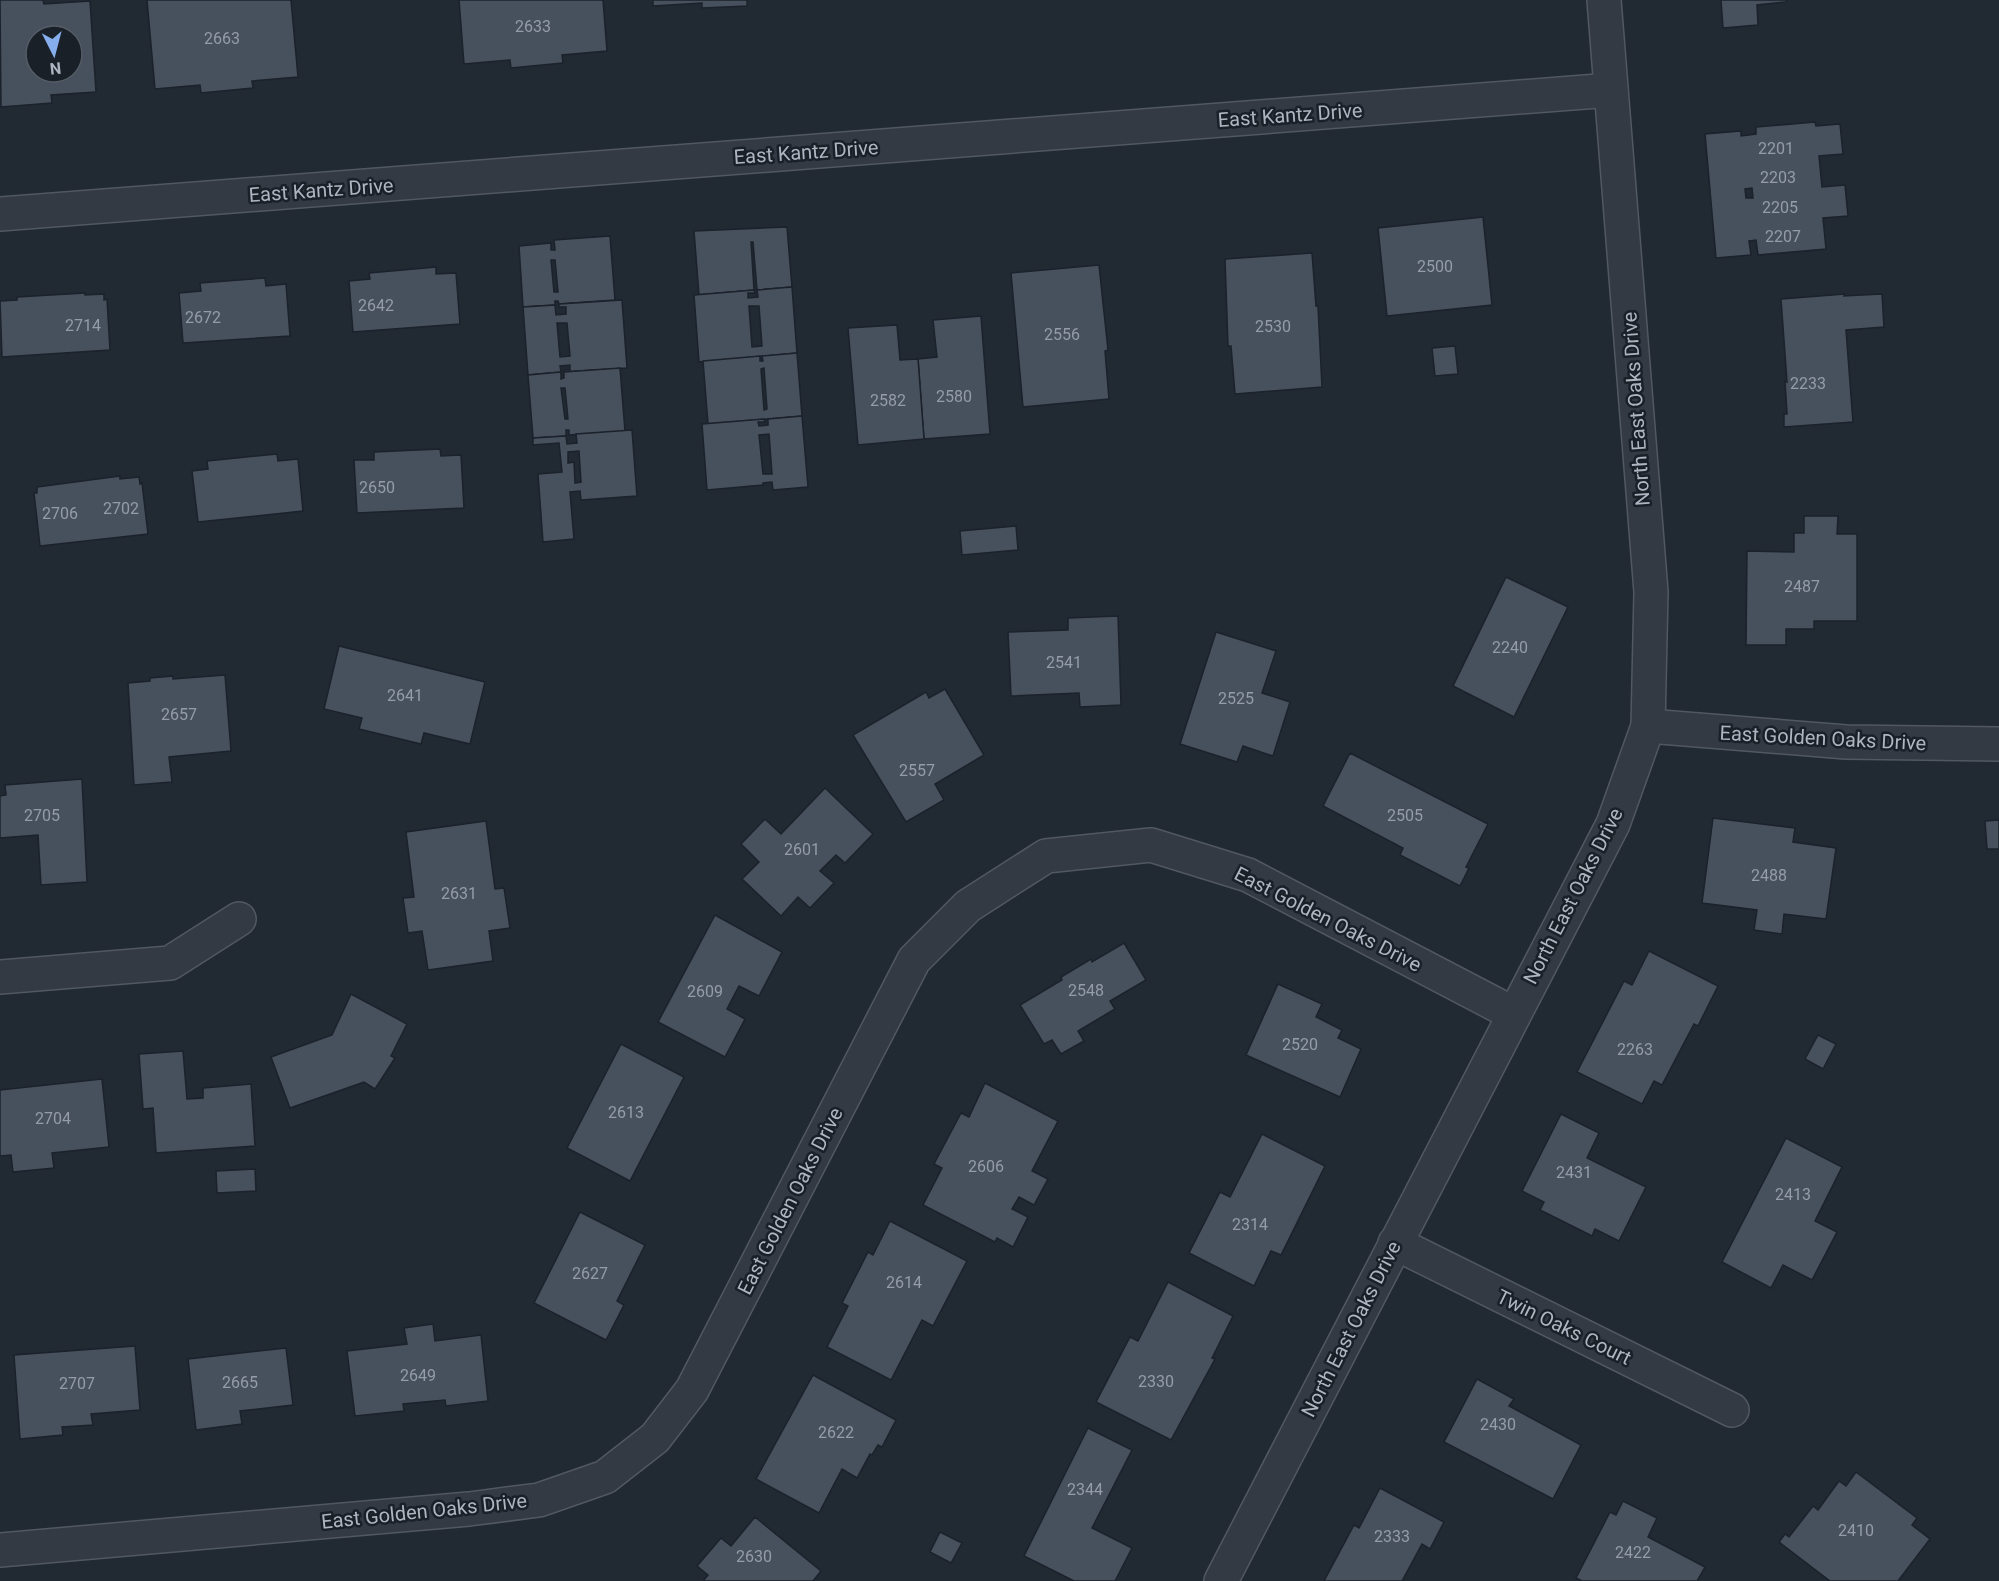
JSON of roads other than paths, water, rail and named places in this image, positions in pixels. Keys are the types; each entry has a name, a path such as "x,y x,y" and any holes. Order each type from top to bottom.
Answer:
{"street":[{"name":"North East Oaks Drive","path":"1221,1581 1613,824 1648,726 1651,592 1604,0"},
{"name":"East Kantz Drive","path":"0,214 1611,90"},
{"name":"East Golden Oaks Drive","path":"1648,726 1846,742 1999,744"},
{"name":"East Golden Oaks Drive","path":"0,1550 469,1509 539,1500 605,1477 656,1438 692,1390 914,960 968,906 1046,856 1151,845 1248,874 1514,1014"},
{"path":"0,977 170,963 239,919"},
{"name":"Twin Oaks Court","path":"1395,1244 1732,1410"}]}
